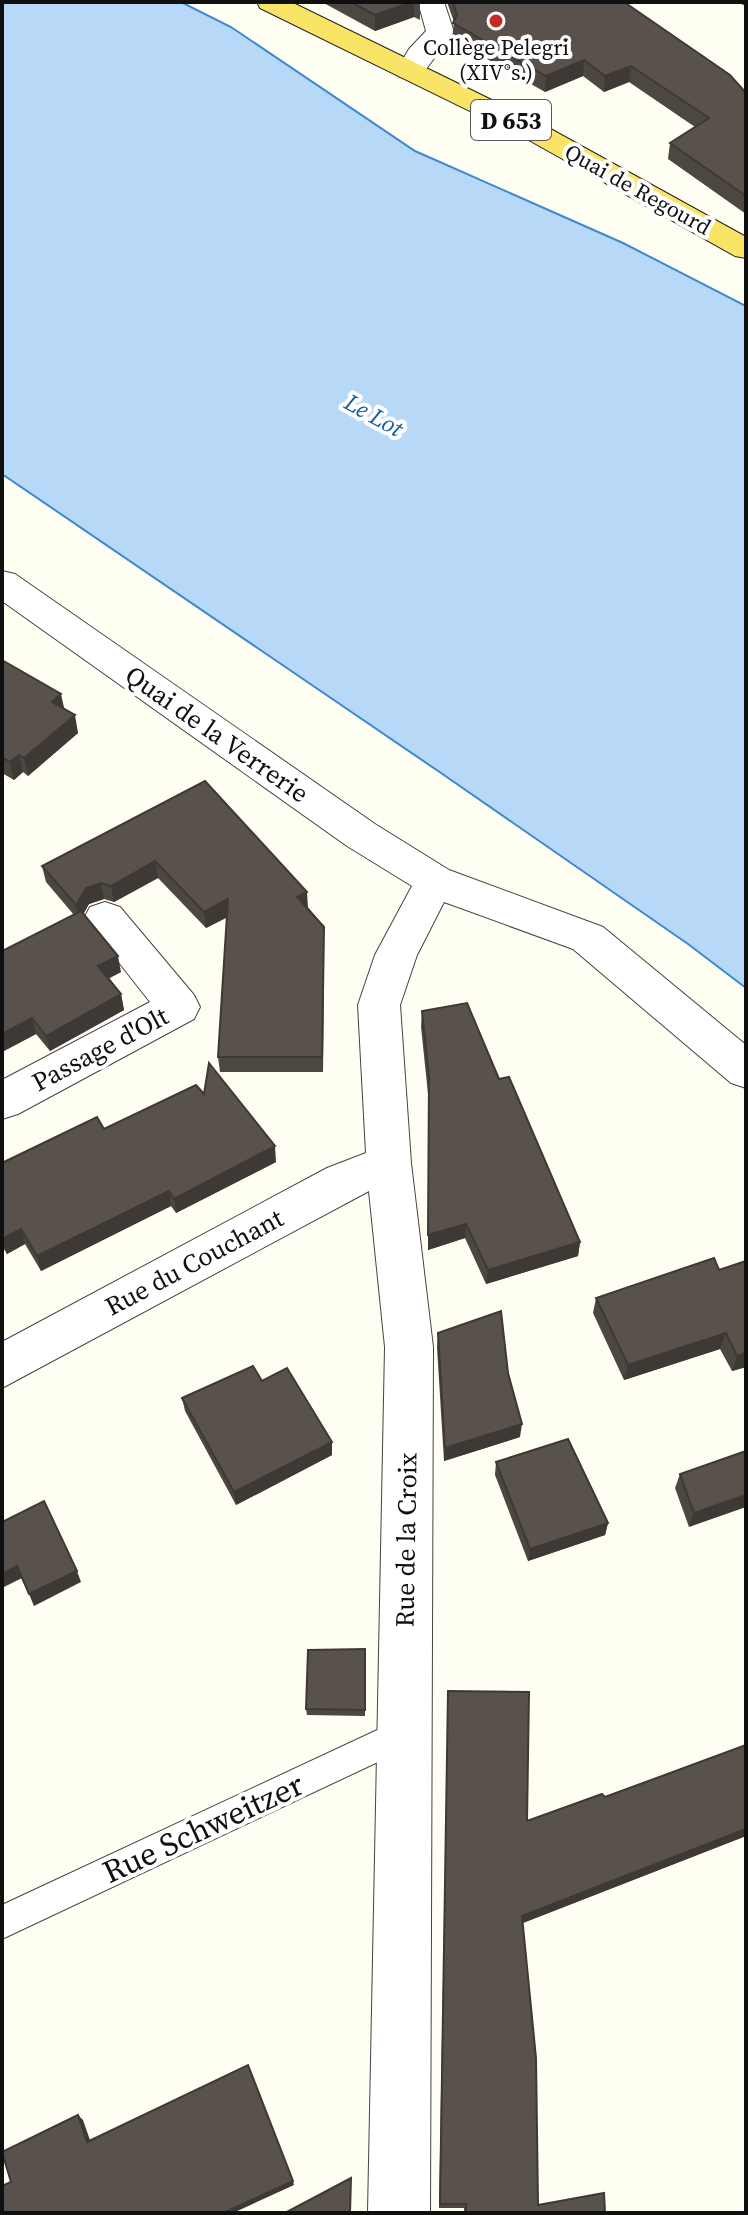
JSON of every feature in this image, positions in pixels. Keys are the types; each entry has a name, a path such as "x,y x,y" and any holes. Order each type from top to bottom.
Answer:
{"main road":[{"name":"Quai de Regourd","path":"270,2 564,147 746,249"}],"street":[{"path":"410,71 419,55 440,32 431,2"},
{"name":"Quai de la Verrerie","path":"2,583 361,835 435,881 588,938 746,1070"},
{"name":"Rue de la Croix","path":"399,2213 409,1347 389,1163 379,1005 396,955 435,881"},
{"name":"Passage d'Olt","path":"2,1101 179,1007 105,918"},
{"name":"Rue du Couchant","path":"2,1366 343,1182 389,1163"}],"lane":[{"name":"Rue Schweitzer","path":"2,1922 403,1734"}],"water":[{"name":"Le Lot","path":"2,2 181,2 231,27 415,151 623,243 746,306 746,988 688,944 441,773 2,474"}],"building":[{"path":"351,2 412,2 375,15"},
{"path":"453,2 624,2 730,75 746,93 746,196 670,143 709,118 631,66 605,76 584,60 546,76 453,23 457,15"},
{"path":"2,660 61,694 52,702 75,715 24,758 19,755 10,762 2,757"},
{"path":"205,781 307,892 297,897 324,927 322,1057 218,1057 228,899 204,912 155,861 111,886 101,883 86,888 76,905 42,866"},
{"path":"81,911 118,956 98,966 121,994 46,1036 32,1018 2,1034 2,951"},
{"path":"467,1003 499,1079 509,1077 580,1242 488,1270 466,1224 428,1235 429,1078 422,1011"},
{"path":"209,1063 275,1146 174,1199 169,1191 37,1256 21,1229 2,1239 2,1163 97,1117 104,1129 196,1085 204,1094"},
{"path":"714,1258 719,1270 746,1261 746,1353 737,1356 726,1333 628,1365 596,1298"},
{"path":"501,1311 508,1373 522,1424 445,1448 438,1333"},
{"path":"253,1366 262,1381 287,1368 332,1442 234,1492 182,1398"},
{"path":"568,1439 608,1523 530,1549 496,1462"},
{"path":"746,1451 746,1495 694,1513 680,1474"},
{"path":"44,1501 77,1571 29,1594 17,1566 2,1574 2,1522"},
{"path":"365,1649 365,1710 306,1709 308,1650"},
{"path":"448,1691 529,1692 527,1821 602,1794 605,1797 746,1745 746,1829 522,1916 536,2058 538,2205 604,2193 605,2213 466,2213 466,2204 440,2204"},
{"path":"248,2065 293,2181 223,2213 2,2213 2,2186 11,2182 2,2152 78,2115 87,2142"},
{"path":"351,2178 350,2213 285,2213"}],"place":[{"name":"Collège Pelegri (XIV°s.)","path":"496,21"}]}
